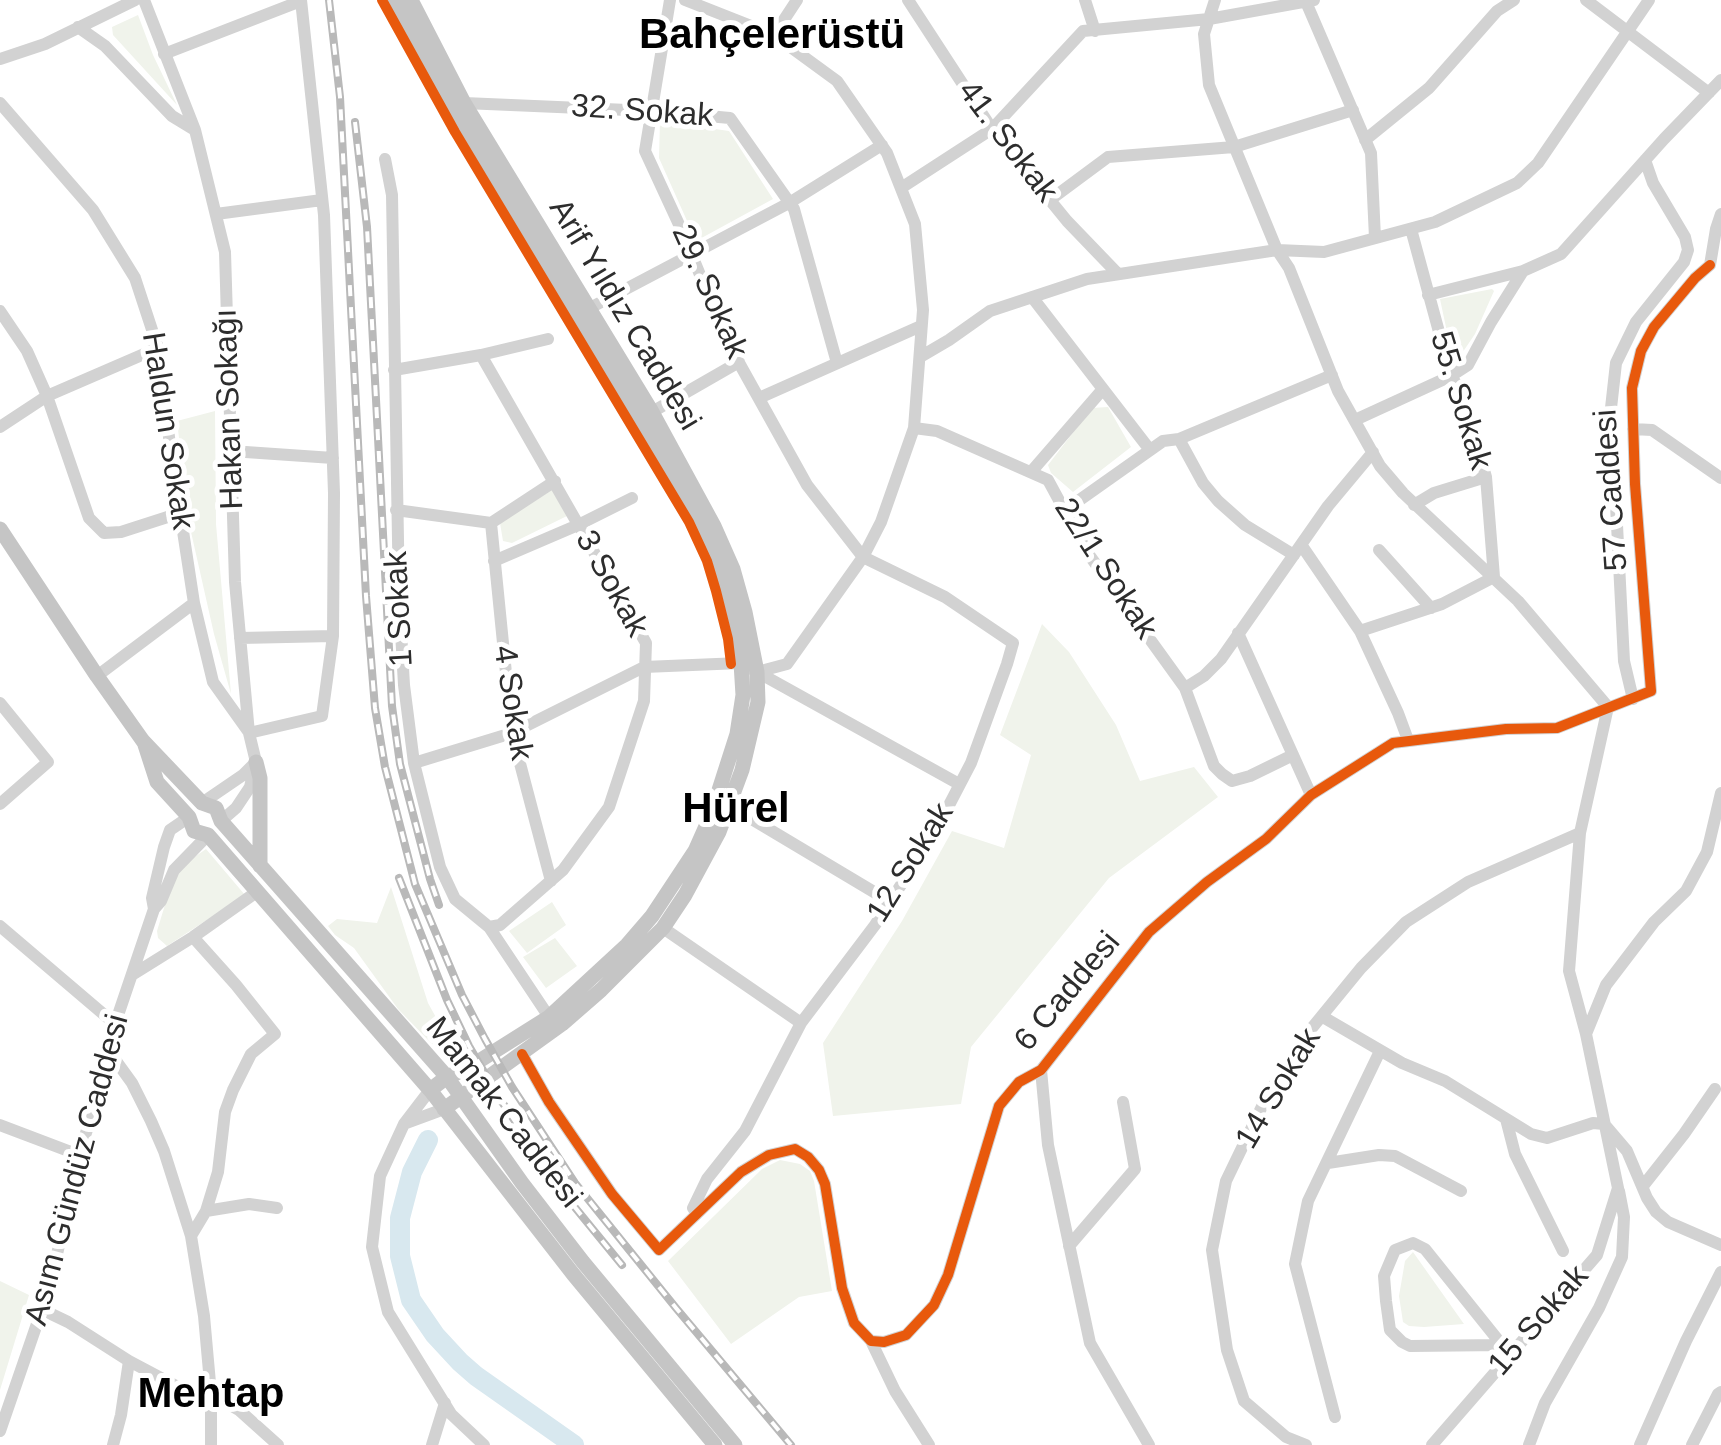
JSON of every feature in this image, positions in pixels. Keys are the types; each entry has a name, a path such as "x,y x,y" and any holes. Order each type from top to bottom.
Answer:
{"main road":[{"name":"Arif Yıldız Caddesi","path":"408,3 464,103 652,412 714,526 733,569 757,672 758,702 730,806 703,863 663,928 601,990 444,1110"},
{"name":"Arif Yıldız Caddesi","path":"408,3 426,62 707,535 734,614 743,695 724,779 695,851 652,916 627,946 549,1017 430,1090"},
{"path":"0,529 143,741 202,803 216,808 220,821 217,830 208,835 194,831 188,817 157,782 143,741"},
{"path":"256,762 260,778 260,866"},
{"path":"188,817 192,808 202,803"},
{"name":"Mamak Caddesi","path":"220,821 447,1077 583,1262 735,1445"},
{"name":"Mamak Caddesi","path":"208,835 430,1090 572,1274 714,1445"}],"street":[{"path":"0,59 45,44 135,0"},
{"name":"Hakan Sokağı","path":"144,0 195,130 225,252 234,582 249,733 256,762"},
{"path":"164,54 301,0 322,200 333,458 334,636 322,716 249,733"},
{"name":"29. Sokak","path":"670,0 645,151 738,362 807,485 863,557"},
{"path":"690,0 774,35 837,81 887,153 915,224 923,310 914,428 882,522 863,557 787,664 757,672"},
{"path":"774,35 797,0"},
{"name":"41. Sokak","path":"908,0 992,129 1118,274"},
{"path":"1084,0 1095,30"},
{"path":"1215,0 1204,34 1208,85 1332,376 1380,466 1414,505 1518,601 1608,707"},
{"path":"1586,0 1710,93"},
{"path":"920,357 990,311 1088,279 1277,250 1324,252 1435,222 1517,183 1538,164 1649,0"},
{"path":"901,188 992,129 1083,31 1209,19 1310,1 1371,153 1375,238"},
{"path":"1365,140 1429,88 1508,2"},
{"path":"78,28 105,46 172,116 195,130"},
{"path":"1428,295 1523,271 1561,254 1721,80"},
{"name":"Haldun Sokak","path":"0,103 93,210 135,278 158,348 194,602 213,682 249,733"},
{"name":"32. Sokak","path":"464,103 730,118 794,209 838,363"},
{"path":"1050,200 1108,156 1234,147 1353,110"},
{"path":"588,308 789,202 882,145"},
{"name":"1 Sokak","path":"386,159 392,195 396,510 404,685 414,763 440,866 455,899 488,927 549,1017"},
{"name":"57 Caddesi","path":"1644,160 1653,183 1686,237 1688,250 1684,262 1636,322 1616,363 1611,408 1613,456 1624,661 1633,699 1651,692 1632,388 1637,362 1661,316 1695,278 1715,270"},
{"path":"216,214 322,200"},
{"path":"1715,270 1716,229 1721,214"},
{"name":"55. Sokak","path":"1411,228 1451,376 1460,391 1486,477 1494,577"},
{"path":"1355,420 1468,365 1523,271"},
{"path":"1032,296 1150,450"},
{"path":"0,311 27,352 47,396 90,518 104,532 122,532 180,513"},
{"path":"759,398 922,326"},
{"path":"394,370 548,339"},
{"path":"0,427 47,396 158,348"},
{"name":"3 Sokak","path":"482,355 646,643 644,702 609,807 563,870 500,925 488,927"},
{"path":"652,412 738,362"},
{"path":"1064,511 1163,441 1179,439 1332,376"},
{"path":"1031,472 1104,389"},
{"name":"22/1 Sokak","path":"914,428 938,431 1048,480 1087,552 1185,688 1214,766 1232,781 1293,755"},
{"path":"1633,429 1652,430 1721,478"},
{"path":"1179,439 1202,483 1218,501 1245,525 1298,550 1360,631 1408,740"},
{"path":"231,451 333,458"},
{"path":"1185,688 1221,660 1328,506 1373,452"},
{"path":"1414,505 1434,493 1486,477"},
{"path":"396,510 491,523 554,482"},
{"path":"494,561 632,498"},
{"name":"4 Sokak","path":"491,523 512,733 551,880"},
{"path":"1380,550 1431,608"},
{"name":"12 Sokak","path":"697,1214 693,1208 707,1179 745,1131 801,1024 875,924 934,834 970,763 1008,664 1012,643 945,597 863,557"},
{"path":"1360,631 1442,604 1494,577"},
{"path":"97,676 194,602"},
{"path":"1238,633 1312,795"},
{"path":"240,638 334,636"},
{"path":"414,763 512,733 644,667 742,664 959,784"},
{"path":"1608,707 1633,699"},
{"path":"0,703 48,762 0,804"},
{"path":"1608,707 1580,832 1569,972 1604,1124 1627,1151 1656,1212 1721,1245"},
{"name":"6 Caddesi","path":"872,1341 884,1342 906,1335 934,1305 948,1276 999,1106 1019,1082 1041,1070 1149,932 1207,882 1266,839 1312,795 1393,743 1506,729 1557,728 1608,707"},
{"path":"202,803 256,762"},
{"path":"220,821 236,808 250,787 256,762"},
{"path":"1586,1034 1606,984 1654,922 1686,890 1707,852 1721,793"},
{"path":"730,806 889,901"},
{"name":"Asım Gündüz Caddesi","path":"154,909 152,898 170,830 188,817"},
{"name":"14 Sokak","path":"1306,1445 1286,1436 1244,1401 1227,1350 1212,1250 1226,1181 1266,1096 1307,1034 1361,968 1406,922 1468,882 1580,832"},
{"name":"Asım Gündüz Caddesi","path":"0,1431 43,1310 80,1155 111,1054 115,1024 154,909 174,870 208,835"},
{"path":"132,975 258,891"},
{"path":"0,926 115,1024"},
{"path":"663,928 801,1024"},
{"path":"191,1236 206,1212 218,1172 225,1112 233,1090 251,1054 275,1034 194,937"},
{"path":"1322,1017 1402,1063 1445,1080 1530,1134 1548,1138 1593,1123 1604,1124"},
{"path":"1334,1418 1295,1264 1308,1201 1380,1051"},
{"path":"111,1054 132,1083 151,1121 191,1236 204,1316 211,1445"},
{"path":"522,1054 549,1102 612,1194 660,1250 741,1172 769,1155 794,1149 808,1157 825,1184 842,1288 854,1323 872,1341 895,1391 930,1445"},
{"path":"1041,1070 1048,1145 1090,1343 1149,1445"},
{"path":"1643,1186 1715,1089"},
{"path":"430,1090 404,1124 380,1176 372,1247 388,1312 444,1403 484,1445"},
{"path":"1069,1246 1135,1170 1123,1102"},
{"path":"404,1124 444,1110"},
{"path":"1506,1119 1515,1154 1563,1251"},
{"name":"15 Sokak","path":"1432,1445 1506,1350 1597,1255 1618,1188 1604,1124"},
{"path":"0,1125 80,1155"},
{"path":"1328,1164 1394,1156 1461,1191"},
{"path":"1529,1445 1545,1403 1599,1308 1622,1258 1624,1217 1618,1188"},
{"path":"206,1212 250,1204 278,1208"},
{"path":"1413,1242 1425,1249 1506,1350 1410,1346 1402,1342 1390,1330 1384,1276 1395,1250 1413,1242"},
{"path":"1640,1445 1721,1272"},
{"path":"43,1310 180,1388 211,1394 238,1410 278,1445"},
{"path":"113,1445 129,1360"},
{"path":"1692,1445 1721,1392"},
{"path":"432,1445 444,1403"}],"shaded area":[{"path":"138,15 177,105 113,35 112,27"},
{"path":"660,121 729,131 773,199 696,241 659,158"},
{"path":"1492,289 1475,334 1454,365 1440,299"},
{"path":"1108,407 1131,447 1073,492 1051,473 1048,465 1092,408"},
{"path":"215,411 216,524 231,694 189,523 177,421"},
{"path":"553,489 569,515 512,543 503,541 500,523"},
{"path":"1042,624 1069,652 1116,725 1140,781 1194,767 1218,797 1109,878 971,1047 961,1104 833,1116 823,1043 902,921 952,831 1004,848 1031,755 1000,735"},
{"path":"206,849 245,895 167,946 158,938 157,931 171,885 183,865"},
{"path":"391,887 428,1003 457,1055 430,1042 398,1009 354,948 328,926 337,919 377,923"},
{"path":"552,902 566,925 527,953 509,931"},
{"path":"555,938 577,966 546,988 523,957"},
{"path":"780,1160 800,1164 810,1171 814,1181 832,1291 799,1297 731,1344 668,1261 762,1169"},
{"path":"1413,1252 1464,1324 1424,1327 1403,1322 1399,1296 1405,1261"},
{"path":"0,1281 29,1295 0,1390"}],"waterway":[{"path":"428,1140 412,1172 400,1218 400,1256 411,1300 460,1362 574,1445"}],"railway":[{"path":"329,0 340,97 375,708 385,767 415,884 485,1039 575,1183 791,1445"},
{"path":"355,122 367,227 392,706 400,764 439,905"},
{"path":"399,878 469,1046 564,1194 622,1265"}],"cycle path":[{"path":"382,0 455,132 689,522 716,591 731,664"},
{"path":"522,1054 549,1102 612,1194 659,1250 741,1172 769,1155 795,1149 808,1157 825,1184 842,1288 854,1323 871,1341 884,1342 906,1335 934,1305 948,1275 999,1106 1019,1082 1041,1070 1149,932 1207,882 1266,839 1311,795 1393,743 1506,729 1557,728 1651,691 1635,484 1632,388 1641,351 1654,327 1710,265"}],"district":[{"name":"Bahçelerüstü","path":"772,36"},
{"name":"Hürel","path":"736,810"},
{"name":"Mehtap","path":"211,1395"}]}
